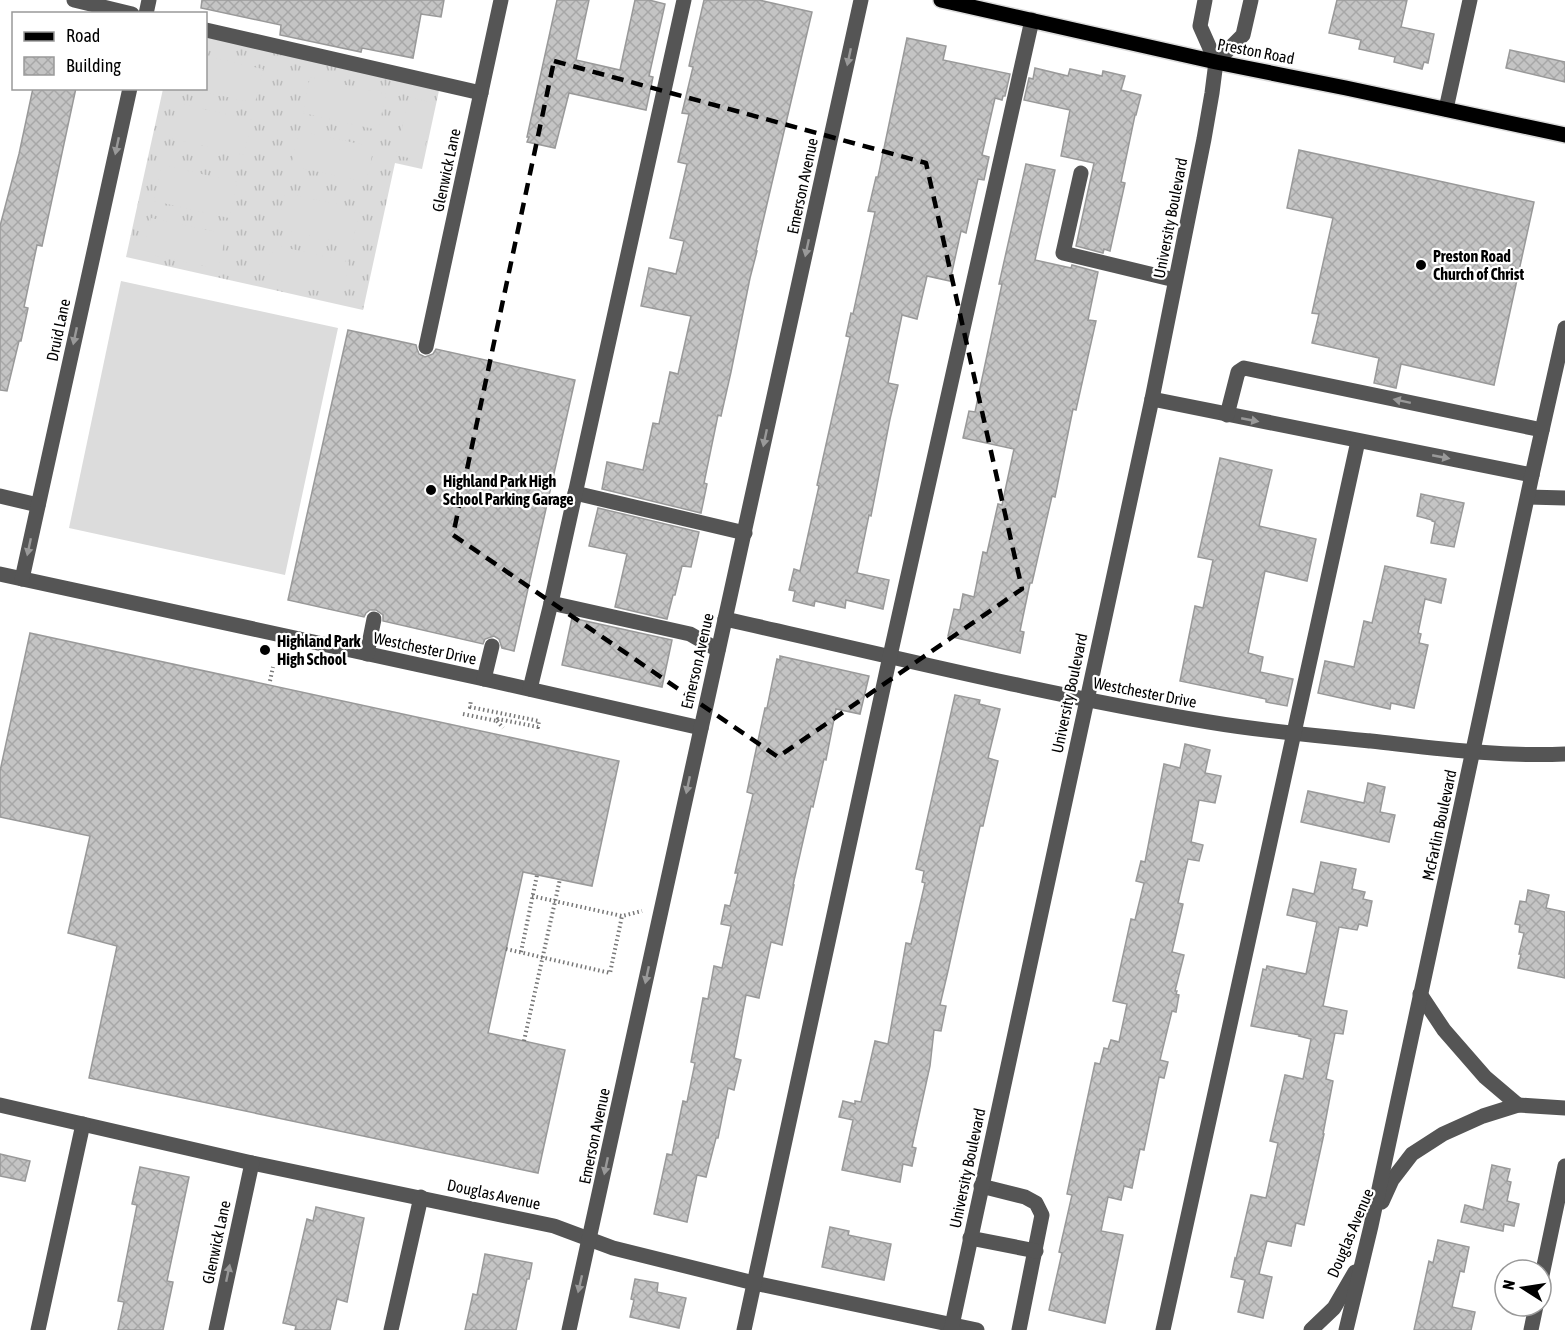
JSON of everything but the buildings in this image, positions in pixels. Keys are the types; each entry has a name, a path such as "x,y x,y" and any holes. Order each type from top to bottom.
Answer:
{"main road":[{"name":"Preston Road","path":"941,0 964,3 1032,21 1216,62 1565,135"}],"street":[{"path":"74,0 124,12"},
{"name":"Glenwick Lane","path":"426,347 501,0"},
{"path":"530,689 684,0"},
{"name":"Emerson Avenue","path":"569,1330 861,0"},
{"path":"1205,0 1200,26 1216,62 1243,35 1251,0"},
{"path":"1446,109 1470,0"},
{"path":"744,1330 890,656 1032,21"},
{"path":"207,30 481,93"},
{"name":"University Boulevard","path":"951,1328 1152,399 1212,93 1216,62"},
{"name":"Druid Lane","path":"22,579 130,90"},
{"path":"1081,173 1063,253 1175,280"},
{"name":"McFarlin Boulevard","path":"1346,1330 1371,1226 1565,328"},
{"path":"1227,415 1238,372 1244,368 1542,430"},
{"path":"1152,399 1532,475"},
{"path":"1163,1330 1358,441"},
{"path":"575,493 745,533"},
{"path":"0,496 38,505"},
{"path":"1527,496 1565,498"},
{"name":"Westchester Drive","path":"0,574 701,728"},
{"path":"551,603 690,634 718,650"},
{"path":"367,654 374,619"},
{"name":"Westchester Drive","path":"725,619 1086,699 1209,722 1293,734 1473,751 1537,756 1565,754"},
{"path":"484,679 492,646"},
{"path":"1420,994 1444,1030 1485,1077 1518,1105"},
{"name":"Douglas Avenue","path":"0,1105 252,1163 554,1226 613,1248 754,1283 951,1328 977,1330"},
{"name":"Douglas Avenue","path":"1311,1330 1334,1308 1353,1277 1371,1226 1392,1180 1412,1154 1443,1134 1483,1116 1518,1105 1565,1108"},
{"path":"38,1330 82,1124"},
{"name":"Glenwick Lane","path":"216,1330 252,1163"},
{"path":"1546,1258 1565,1166"},
{"path":"981,1186 1024,1197 1036,1203 1042,1215 1019,1330"},
{"path":"391,1330 421,1197"},
{"path":"970,1238 1036,1251"}],"path":[{"path":"270,681 273,668"},
{"path":"463,714 538,727 539,721 470,706 471,700"},
{"path":"496,721 503,728"},
{"path":"522,952 537,874"},
{"path":"524,1041 560,879"},
{"path":"506,949 610,973 623,916 532,896"}],"highlighted area":[{"path":"554,61 926,163 1022,589 778,757 453,535"}],"green space":[{"path":"207,37 440,86 422,169 395,163 363,310 126,257 163,90 207,90"},
{"path":"207,56 263,69 255,103 195,90 207,90"},
{"path":"310,77 386,94 378,130 303,113"},
{"path":"409,97 434,103 422,161 396,155"},
{"path":"177,103 252,120 244,155 168,138"},
{"path":"299,131 374,147 366,182 291,166"},
{"path":"162,165 237,182 229,218 154,201"},
{"path":"285,193 360,209 352,245 278,229"},
{"path":"151,218 226,234 218,269 143,253"},
{"path":"274,245 349,262 342,296 266,280"},
{"path":"121,281 338,328 285,575 69,528"}],"place":[{"name":"Preston Road Church of Christ","path":"1421,265"},
{"name":"Highland Park High School Parking Garage","path":"431,490"},
{"name":"Highland Park High School","path":"265,650"}]}
